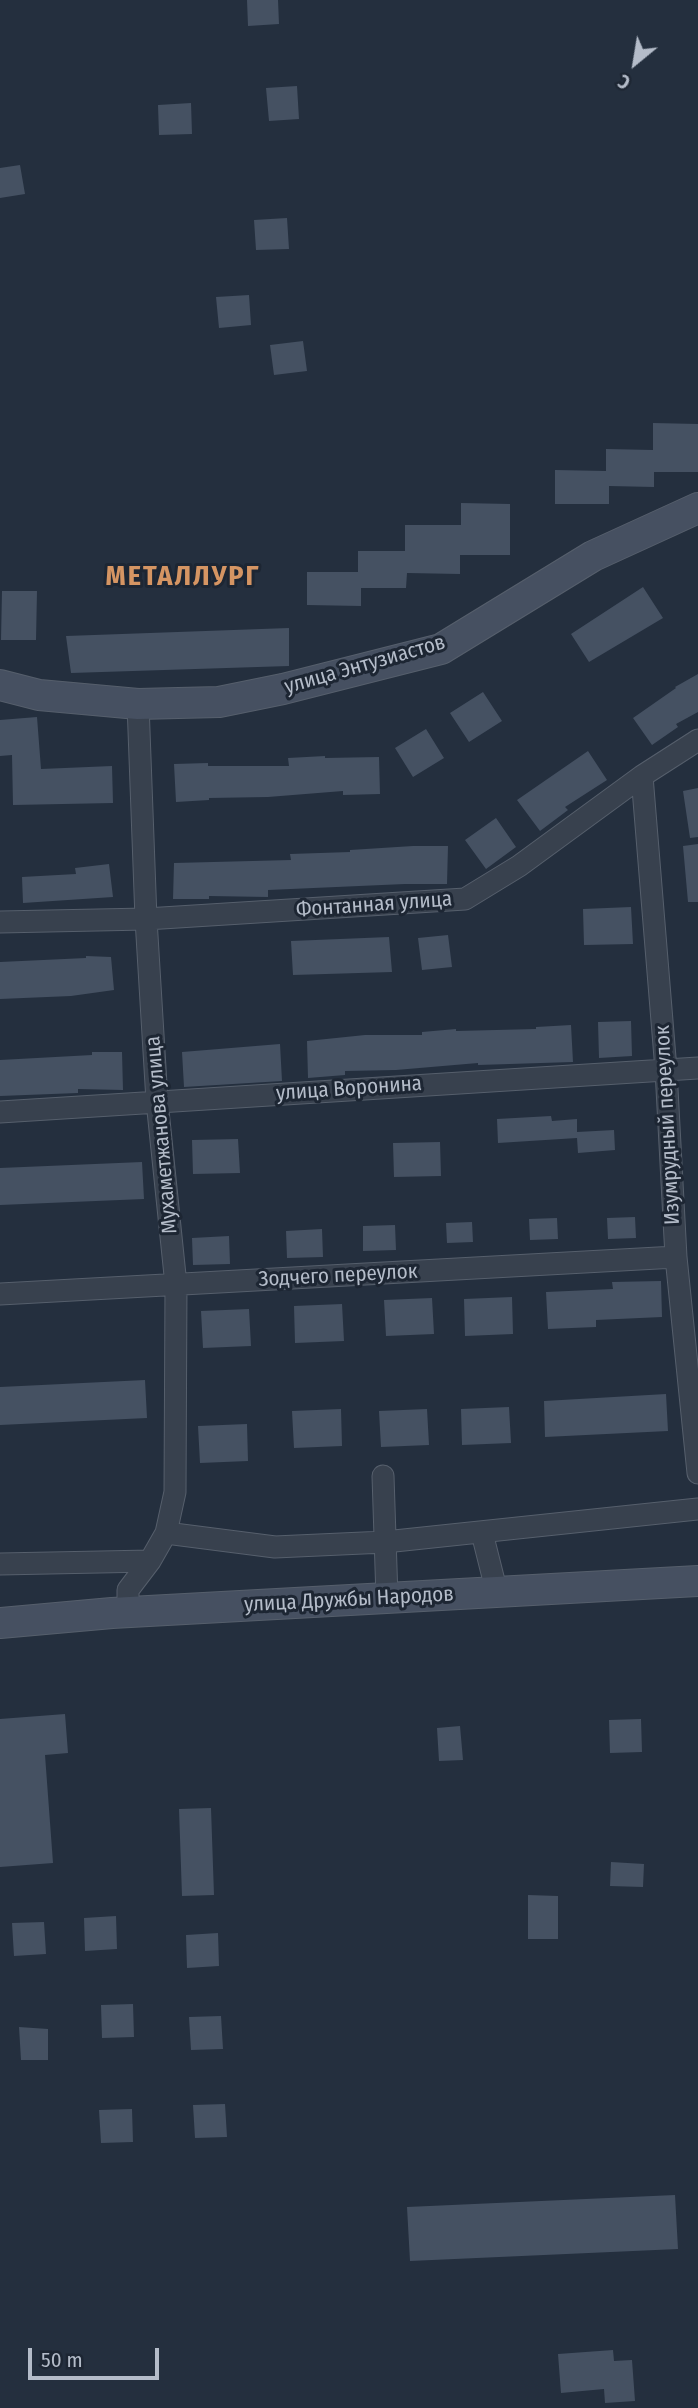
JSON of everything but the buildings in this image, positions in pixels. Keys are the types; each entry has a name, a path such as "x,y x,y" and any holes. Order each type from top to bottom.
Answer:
{"street":[{"name":"улица Энтузиастов","path":"0,685 39,695 138,704 219,702 283,689 441,649 593,556 698,508"},
{"name":"Мухаметжанова улица","path":"133,1612 128,1600 128,1590 150,1561 166,1533 175,1492 176,1285 157,1101 146,919 138,704"},
{"name":"Фонтанная улица","path":"0,922 146,919 466,899 519,866 642,776 698,740"},
{"name":"Изумрудный переулок","path":"642,776 666,1070 676,1257 698,1473"},
{"name":"улица Воронина","path":"0,1112 698,1068"},
{"name":"Зодчего переулок","path":"0,1294 676,1257"},
{"path":"383,1476 387,1598"},
{"path":"166,1533 275,1547 385,1542 698,1509"},
{"path":"482,1533 497,1593"},
{"path":"0,1564 150,1561"},
{"name":"улица Дружбы Народов","path":"0,1623 133,1612 698,1581"}],"district":[{"name":"МЕТАЛЛУРГ","path":"183,577"}]}
